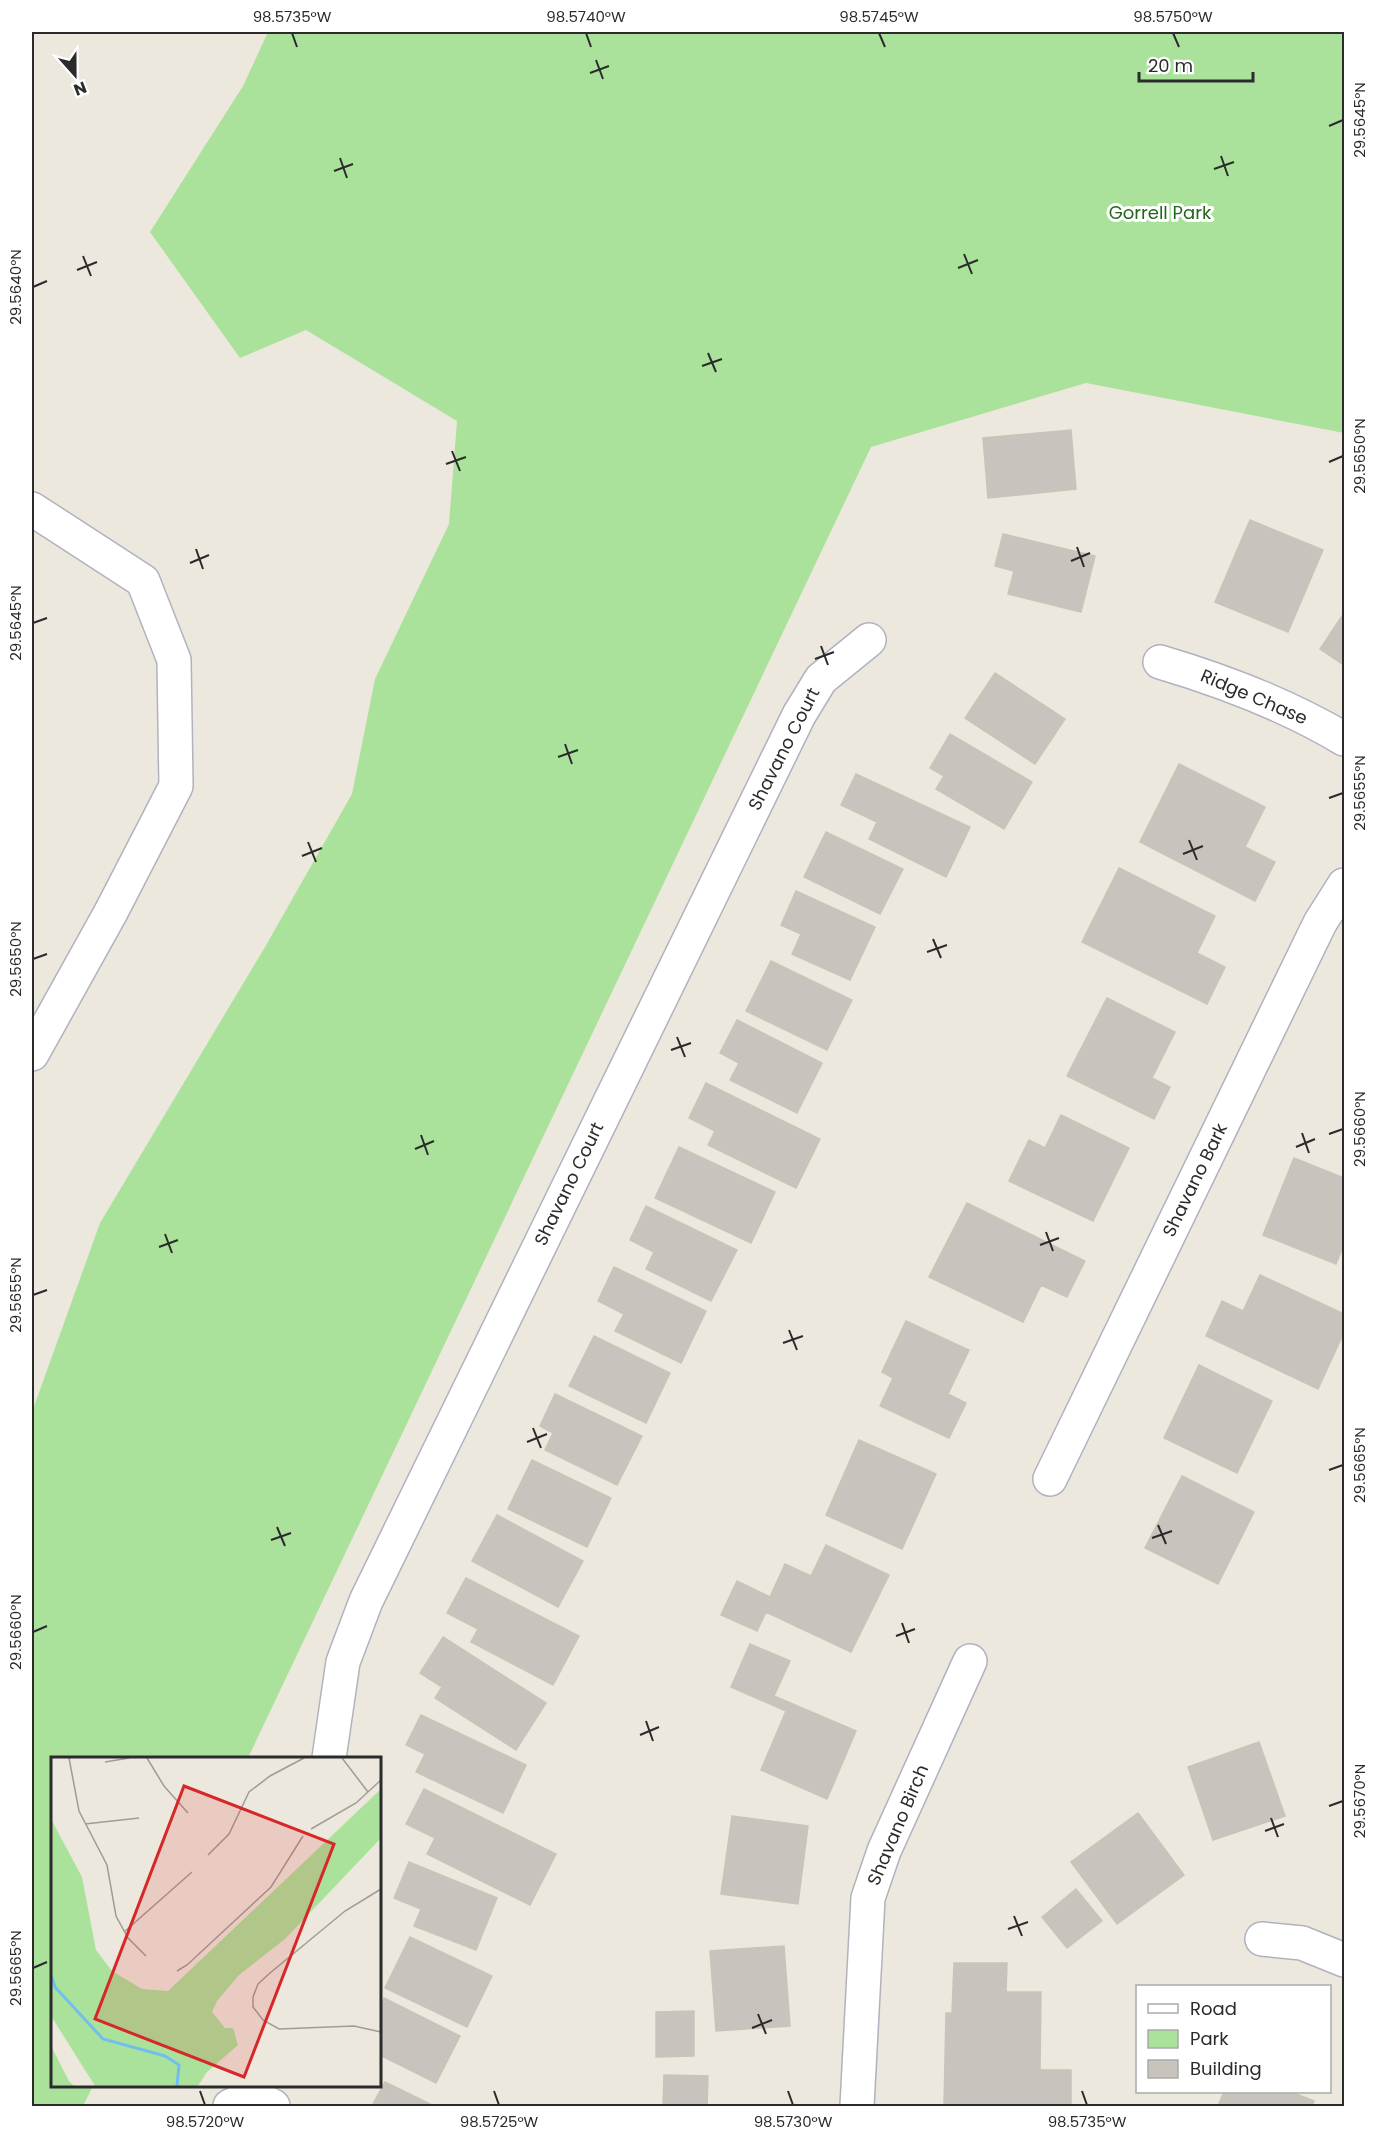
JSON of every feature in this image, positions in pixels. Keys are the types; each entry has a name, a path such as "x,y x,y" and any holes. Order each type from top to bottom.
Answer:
{"street":[{"path":"32,509 143,581 174,660 176,786 111,912 32,1054"},
{"name":"Shavano Court","path":"329,1757 343,1662 366,1601 799,715 821,679 869,640"},
{"name":"Ridge Chase","path":"1160,662 1203,675 1263,698 1323,726 1344,739"},
{"name":"Shavano Bark","path":"1050,1479 1320,922 1344,885"},
{"name":"Shavano Birch","path":"857,2106 868,1898 884,1851 970,1661"},
{"path":"1262,1939 1302,1943 1344,1960"},
{"path":"230,2106 251,2100 272,2098"}],"green space":[{"name":"Gorrell Park","path":"268,32 1344,32 1344,433 1086,383 871,447 248,1757 51,1757 51,2087 92,2087 83,2106 32,2106 32,1412 100,1223 265,947 352,794 375,679 449,524 457,421 306,330 240,358 150,232 243,86"}],"building":[{"path":"1071,430 1076,489 988,498 983,438"},
{"path":"1250,520 1323,550 1288,632 1215,602"},
{"path":"1003,534 1095,556 1081,612 1008,594 1014,571 995,566"},
{"path":"1344,613 1344,665 1320,649"},
{"path":"995,673 1065,719 1035,764 965,718"},
{"path":"950,734 1032,782 1004,829 936,789 944,776 930,768"},
{"path":"1179,764 1265,807 1245,847 1275,862 1255,901 1140,842"},
{"path":"856,774 970,827 946,877 869,839 877,822 841,805"},
{"path":"826,832 903,869 880,914 804,877"},
{"path":"1119,868 1215,916 1197,953 1225,967 1207,1004 1082,942"},
{"path":"796,891 875,927 850,980 792,954 801,934 781,925"},
{"path":"771,961 852,1000 827,1050 746,1011"},
{"path":"1107,998 1175,1032 1152,1078 1170,1087 1154,1119 1067,1076"},
{"path":"737,1020 822,1063 797,1113 730,1080 739,1063 720,1053"},
{"path":"706,1083 820,1139 796,1188 708,1145 715,1131 689,1118"},
{"path":"1061,1115 1129,1148 1093,1221 1009,1181 1029,1140 1045,1148"},
{"path":"679,1147 775,1192 751,1243 655,1198"},
{"path":"1294,1158 1344,1178 1344,1244 1336,1264 1263,1235"},
{"path":"967,1203 1085,1261 1067,1297 1041,1285 1023,1322 929,1277"},
{"path":"646,1206 737,1250 711,1301 646,1269 654,1252 630,1240"},
{"path":"614,1267 706,1311 681,1363 615,1331 624,1314 598,1301"},
{"path":"1260,1275 1344,1314 1344,1332 1318,1389 1206,1336 1222,1301 1243,1311"},
{"path":"906,1321 969,1350 948,1394 966,1403 949,1438 880,1406 893,1378 882,1372"},
{"path":"594,1336 670,1373 646,1423 569,1386"},
{"path":"1199,1365 1272,1401 1237,1473 1164,1438"},
{"path":"555,1394 642,1436 617,1485 545,1450 553,1433 540,1426"},
{"path":"859,1440 936,1474 902,1549 826,1515"},
{"path":"532,1460 611,1498 587,1547 508,1509"},
{"path":"1182,1476 1254,1512 1218,1584 1145,1548"},
{"path":"497,1515 583,1561 558,1607 472,1561"},
{"path":"826,1545 889,1575 851,1652 766,1612 757,1631 721,1615 737,1581 770,1597 785,1564 811,1576"},
{"path":"466,1578 579,1636 553,1685 471,1642 478,1629 447,1613"},
{"path":"443,1637 546,1703 516,1750 435,1698 442,1687 420,1673"},
{"path":"750,1644 790,1661 774,1696 856,1731 827,1799 761,1770 786,1711 731,1687"},
{"path":"421,1715 526,1765 503,1813 416,1772 425,1754 406,1745"},
{"path":"1259,1742 1285,1816 1213,1840 1188,1767"},
{"path":"424,1789 556,1854 530,1905 427,1854 435,1838 406,1824"},
{"path":"1138,1813 1184,1875 1117,1924 1071,1862"},
{"path":"732,1816 808,1826 798,1904 721,1894"},
{"path":"409,1862 497,1898 476,1950 414,1926 421,1909 394,1898"},
{"path":"1076,1889 1102,1921 1067,1948 1042,1917"},
{"path":"410,1937 492,1976 467,2027 385,1988"},
{"path":"784,1946 790,2026 716,2031 710,1951"},
{"path":"954,1963 1007,1963 1006,1992 1041,1992 1040,2070 1071,2070 1071,2106 944,2106 946,2013 952,2013"},
{"path":"384,1998 460,2036 436,2083 381,2056 381,2005"},
{"path":"694,2011 694,2056 656,2057 656,2012"},
{"path":"664,2075 708,2076 707,2106 663,2106"},
{"path":"385,2082 434,2106 372,2106"},
{"path":"1224,2093 1294,2093 1314,2101 1312,2106 1218,2106"}]}
